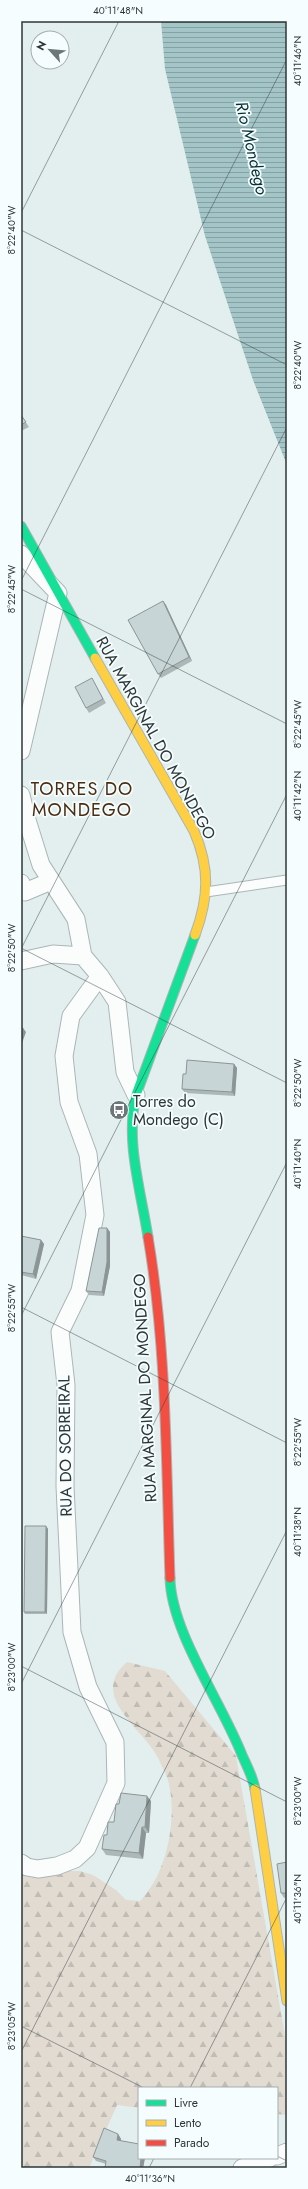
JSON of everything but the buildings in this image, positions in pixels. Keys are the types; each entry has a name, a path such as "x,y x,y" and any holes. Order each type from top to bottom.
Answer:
{"main road":[{"name":"RUA MARGINAL DO MONDEGO","path":"21,526 194,831 202,850 207,880 204,913 136,1095 132,1112 133,1144 154,1271 164,1393 170,1592 185,1636 239,1746 254,1784 287,2001"}],"street":[{"path":"21,554 58,593 26,707 21,751"},
{"path":"21,795 39,858 51,882 76,920 83,956 100,976 117,1002 125,1072 136,1095"},
{"path":"21,883 25,892 51,882"},
{"path":"21,961 53,954 83,956"},
{"name":"RUA DO SOBREIRAL","path":"21,1863 26,1867 38,1869 56,1866 75,1859 87,1848 116,1783 115,1742 88,1688 72,1632 64,1486 66,1385 60,1332 80,1291 95,1215 88,1154 70,1102 64,1056 71,1016 100,976"},
{"path":"242,2168 267,2159"}],"lane":[{"path":"206,892 287,880"}],"green space":[{"path":"127,1662 165,1671 236,1756 287,2047 287,2115 278,2114 278,2087 138,2087 138,2108 117,2105 89,2168 21,2168 21,1871 80,1871 93,1875 116,1890 126,1900 140,1901 149,1890 157,1876 168,1846 172,1814 169,1784 158,1758 151,1747 122,1712 116,1700 113,1687 116,1675"}],"water":[{"name":"Rio Mondego","path":"161,21 287,21 287,465 253,380 205,236 165,69"}],"traffic: fast":[{"path":"21,526 95,658"},
{"path":"148,1237 135,1166 132,1130 133,1112 136,1095 195,935"},
{"path":"170,1578 173,1599 179,1621 188,1644 233,1735 250,1772 255,1789"}],"traffic: slow":[{"path":"95,658 194,831 203,858 206,883 203,908 195,935"},
{"path":"255,1789 287,2001"}],"traffic: jam":[{"path":"148,1237 159,1322 165,1407 170,1578"}],"place":[{"name":"Torres do Mondego (C)","path":"119,1110"}],"district":[{"name":"TORRES DO MONDEGO","path":"82,799"}]}
